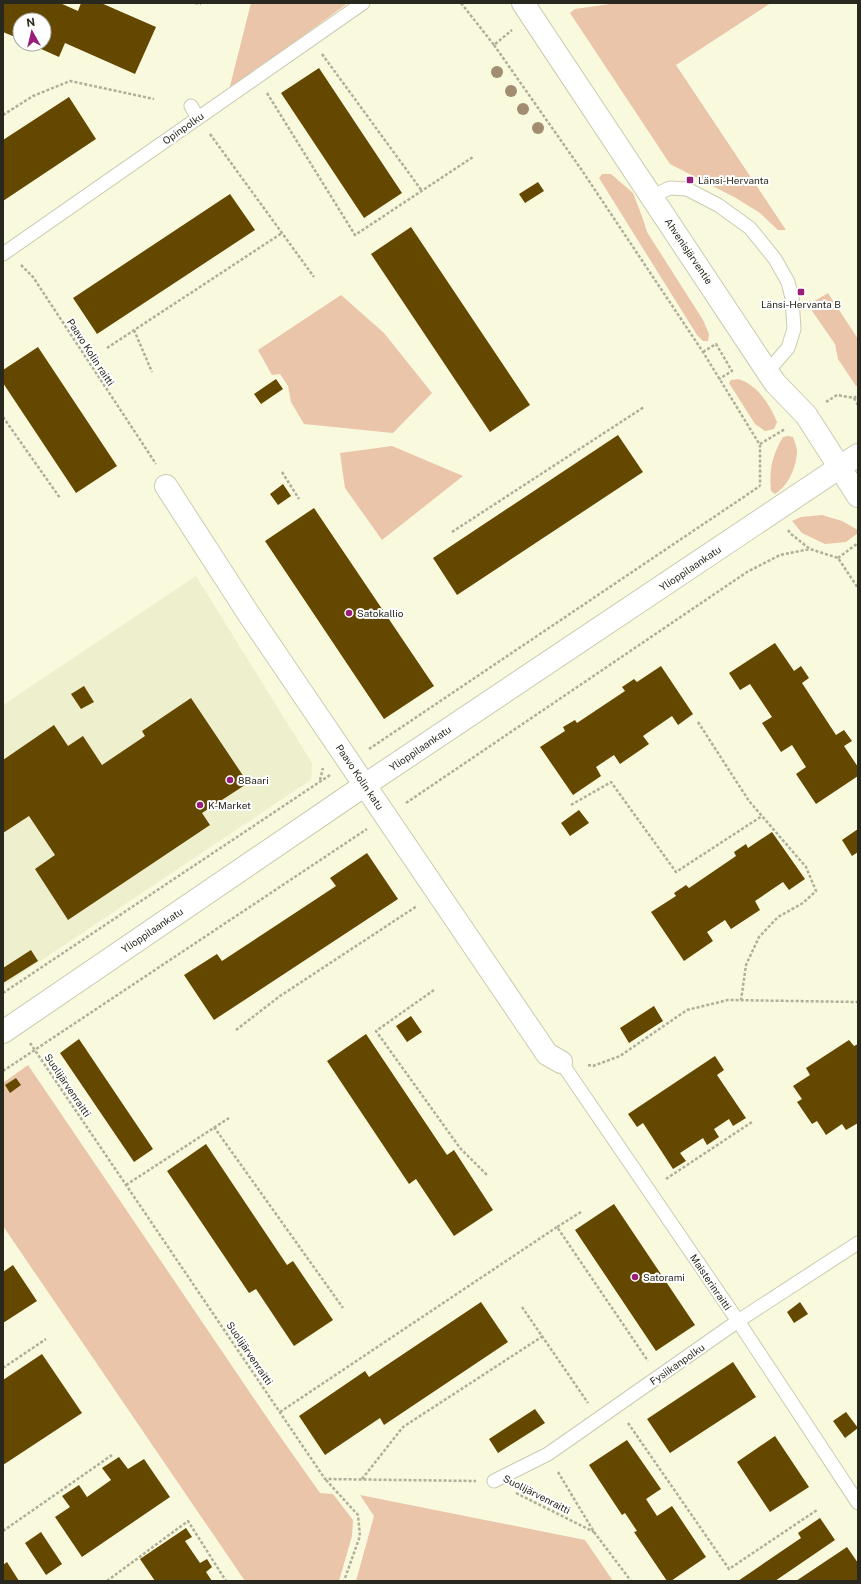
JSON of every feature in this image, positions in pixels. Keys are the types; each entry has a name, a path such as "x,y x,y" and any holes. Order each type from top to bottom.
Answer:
{"street":[{"name":"Ahvenisjärventie","path":"523,3 775,382 806,415 858,496"},
{"name":"Ylioppilaankatu","path":"10,1028 365,785 775,512 858,454"},
{"name":"Paavo Kolin katu","path":"162,476 244,607 547,1054 561,1062"}],"lane":[{"name":"Opinpolku","path":"3,254 363,3"},
{"path":"191,106 198,118"},
{"path":"652,196 670,188 687,189 718,205 750,228 775,259 788,282 792,298 794,329 788,348 768,371"},
{"name":"Maisterinraitti","path":"561,1062 738,1321 858,1503"},
{"name":"Fysiikanpolku","path":"494,1481 548,1454 738,1321 858,1243"}],"path":[{"path":"195,3 201,4"},
{"path":"311,39 422,191"},
{"path":"494,45 583,172 703,352 760,444 760,486 775,512 791,534 810,549 838,558 858,588"},
{"path":"257,77 355,235 472,157"},
{"path":"3,115 33,96 70,81 154,99"},
{"path":"198,118 314,277"},
{"path":"107,348 282,233"},
{"name":"Paavo Kolin raitti","path":"17,260 33,277 162,476"},
{"path":"134,330 152,372"},
{"path":"703,352 716,344 732,371 719,379"},
{"path":"858,395 854,398 858,405"},
{"path":"452,532 644,407"},
{"path":"3,417 60,498"},
{"path":"282,472 299,499"},
{"path":"3,993 760,486"},
{"path":"838,558 858,543"},
{"path":"698,722 749,801 806,867 816,891 803,903 778,917 759,937 746,966 741,1000"},
{"path":"571,805 611,782 676,872 762,816"},
{"path":"236,1030 280,996 418,906"},
{"path":"434,990 376,1031 460,1148 488,1176"},
{"path":"586,1064 593,1066 620,1056 687,1010 728,1000 858,1002"},
{"name":"Suolijärvenraitti","path":"10,1028 126,1185 325,1479 494,1481 594,1532"},
{"path":"126,1185 229,1118"},
{"path":"648,1190 752,1122"},
{"path":"214,1127 343,1308"},
{"path":"280,1412 581,1212"},
{"path":"557,1228 659,1376"},
{"path":"522,1307 599,1418"},
{"path":"362,1479 403,1427 543,1336"},
{"path":"3,1368 46,1339"},
{"path":"616,1406 729,1569 817,1510"},
{"path":"548,1454 594,1532 631,1581"},
{"path":"3,1530 112,1455"},
{"path":"325,1479 358,1515 360,1536 344,1581"},
{"path":"107,1581 188,1521 226,1581"}],"shaded area":[{"path":"251,3 348,3 229,90"},
{"path":"617,3 771,3 676,65 786,230 778,230 760,213 736,198 670,164 570,13 575,9"},
{"path":"602,174 611,174 633,193 647,232 703,320 709,334 708,341 703,341 697,335 599,178"},
{"path":"828,293 858,339 858,386 856,386 838,359 835,344 808,305"},
{"path":"341,295 384,333 432,393 393,433 304,424 291,402 288,386 280,374 272,375 258,350"},
{"path":"738,379 751,385 767,402 777,422 774,429 765,431 755,424 729,383 731,380"},
{"path":"783,437 793,437 796,447 797,452 795,464 784,486 775,494 771,491 770,476 772,463 776,450"},
{"path":"392,446 463,476 382,540 345,488 340,453"},
{"path":"822,515 842,521 858,530 858,533 846,542 825,544 802,533 792,521 801,517"},
{"path":"196,576 312,763 311,780 3,986 3,705"},
{"path":"28,1065 272,1425 320,1493 333,1494 353,1520 352,1536 339,1581 245,1581 3,1226 3,1083"},
{"path":"360,1495 585,1540 613,1581 356,1581 374,1516"}],"building":[{"path":"3,3 60,3 78,11 81,3 101,3 156,27 135,74 65,43 59,57 48,52 52,52 52,12 12,12 12,36 3,32"},
{"path":"319,68 402,193 364,218 281,93"},
{"path":"69,97 96,139 3,201 3,140"},
{"path":"538,182 544,191 525,203 519,194"},
{"path":"230,194 255,230 97,334 73,298"},
{"path":"411,227 530,405 490,432 371,254"},
{"path":"38,347 117,466 76,493 3,383 3,370"},
{"path":"276,379 283,389 261,404 254,394"},
{"path":"618,435 643,472 457,595 433,558"},
{"path":"283,484 291,496 278,505 270,494"},
{"name":"Satokallio","path":"314,508 434,686 384,719 265,541"},
{"path":"775,643 794,671 801,666 809,678 802,683 836,735 844,730 852,741 844,746 858,767 858,776 816,804 796,774 806,767 792,745 781,752 762,723 772,717 750,684 740,690 729,673"},
{"path":"661,666 693,714 678,725 672,716 643,736 649,744 620,764 614,755 596,767 601,776 573,795 540,747 565,731 563,727 575,720 577,723 625,691 622,687 634,679 637,682"},
{"path":"84,686 94,702 81,709 71,694"},
{"path":"191,698 248,783 202,813 210,825 68,920 35,869 55,855 29,816 3,833 3,760 54,725 68,746 83,736 102,765 145,736 142,731"},
{"path":"579,810 589,823 570,836 561,823"},
{"path":"858,829 858,852 852,856 842,840"},
{"path":"772,832 805,879 789,890 783,882 755,901 760,910 731,929 725,920 707,932 713,941 684,961 651,912 676,896 674,893 686,885 689,888 736,856 734,852 746,844 748,848"},
{"path":"367,853 398,899 214,1020 184,975 217,954 222,961 336,886 330,878"},
{"path":"31,950 38,961 3,983 3,968"},
{"path":"654,1006 663,1021 629,1043 620,1028"},
{"path":"411,1016 422,1032 407,1042 396,1026"},
{"path":"366,1034 447,1155 454,1150 493,1210 454,1236 416,1179 409,1184 327,1061"},
{"path":"79,1039 153,1149 134,1162 60,1053"},
{"path":"849,1040 854,1046 858,1044 858,1123 846,1130 842,1124 826,1135 817,1121 812,1124 797,1102 802,1099 793,1086 810,1075 806,1068"},
{"path":"715,1056 724,1070 717,1075 746,1118 733,1126 729,1119 714,1129 719,1137 707,1145 703,1138 680,1153 686,1161 673,1169 643,1123 637,1127 628,1114"},
{"path":"16,1078 21,1085 10,1093 5,1085"},
{"path":"206,1144 287,1265 293,1261 333,1320 294,1346 256,1289 249,1293 167,1171"},
{"name":"Satorami","path":"614,1204 695,1325 656,1351 575,1230"},
{"path":"13,1265 37,1301 3,1323 3,1272"},
{"path":"481,1302 508,1342 384,1425 380,1418 325,1455 299,1416 365,1371 369,1377"},
{"path":"800,1302 808,1314 794,1323 787,1312"},
{"path":"42,1354 82,1413 3,1465 3,1380"},
{"path":"733,1362 756,1397 670,1453 647,1419"},
{"path":"535,1409 545,1423 498,1453 489,1439"},
{"path":"846,1412 858,1428 845,1438 833,1421"},
{"path":"775,1436 809,1487 770,1512 737,1462"},
{"path":"627,1440 661,1489 646,1499 657,1516 672,1506 706,1557 671,1581 667,1581 634,1532 637,1531 625,1513 622,1515 589,1465"},
{"path":"119,1457 128,1469 144,1459 170,1497 82,1557 55,1517 70,1507 62,1496 79,1485 87,1497 111,1480 102,1468"},
{"path":"820,1518 835,1540 775,1581 738,1581 801,1538 798,1533"},
{"path":"186,1528 192,1537 185,1541 200,1563 207,1559 212,1567 206,1572 212,1581 155,1581 140,1559"},
{"path":"41,1532 62,1564 46,1575 25,1543"},
{"path":"847,1547 858,1563 858,1581 796,1581"},
{"path":"7,1562 19,1581 3,1581 3,1565"}],"place":[{"name":"Länsi-Hervanta","path":"690,180"},
{"name":"Länsi-Hervanta B","path":"801,292"},
{"name":"Satokallio","path":"349,613"},
{"name":"8Baari","path":"230,780"},
{"name":"K-Market","path":"200,805"},
{"name":"Satorami","path":"635,1277"}]}
